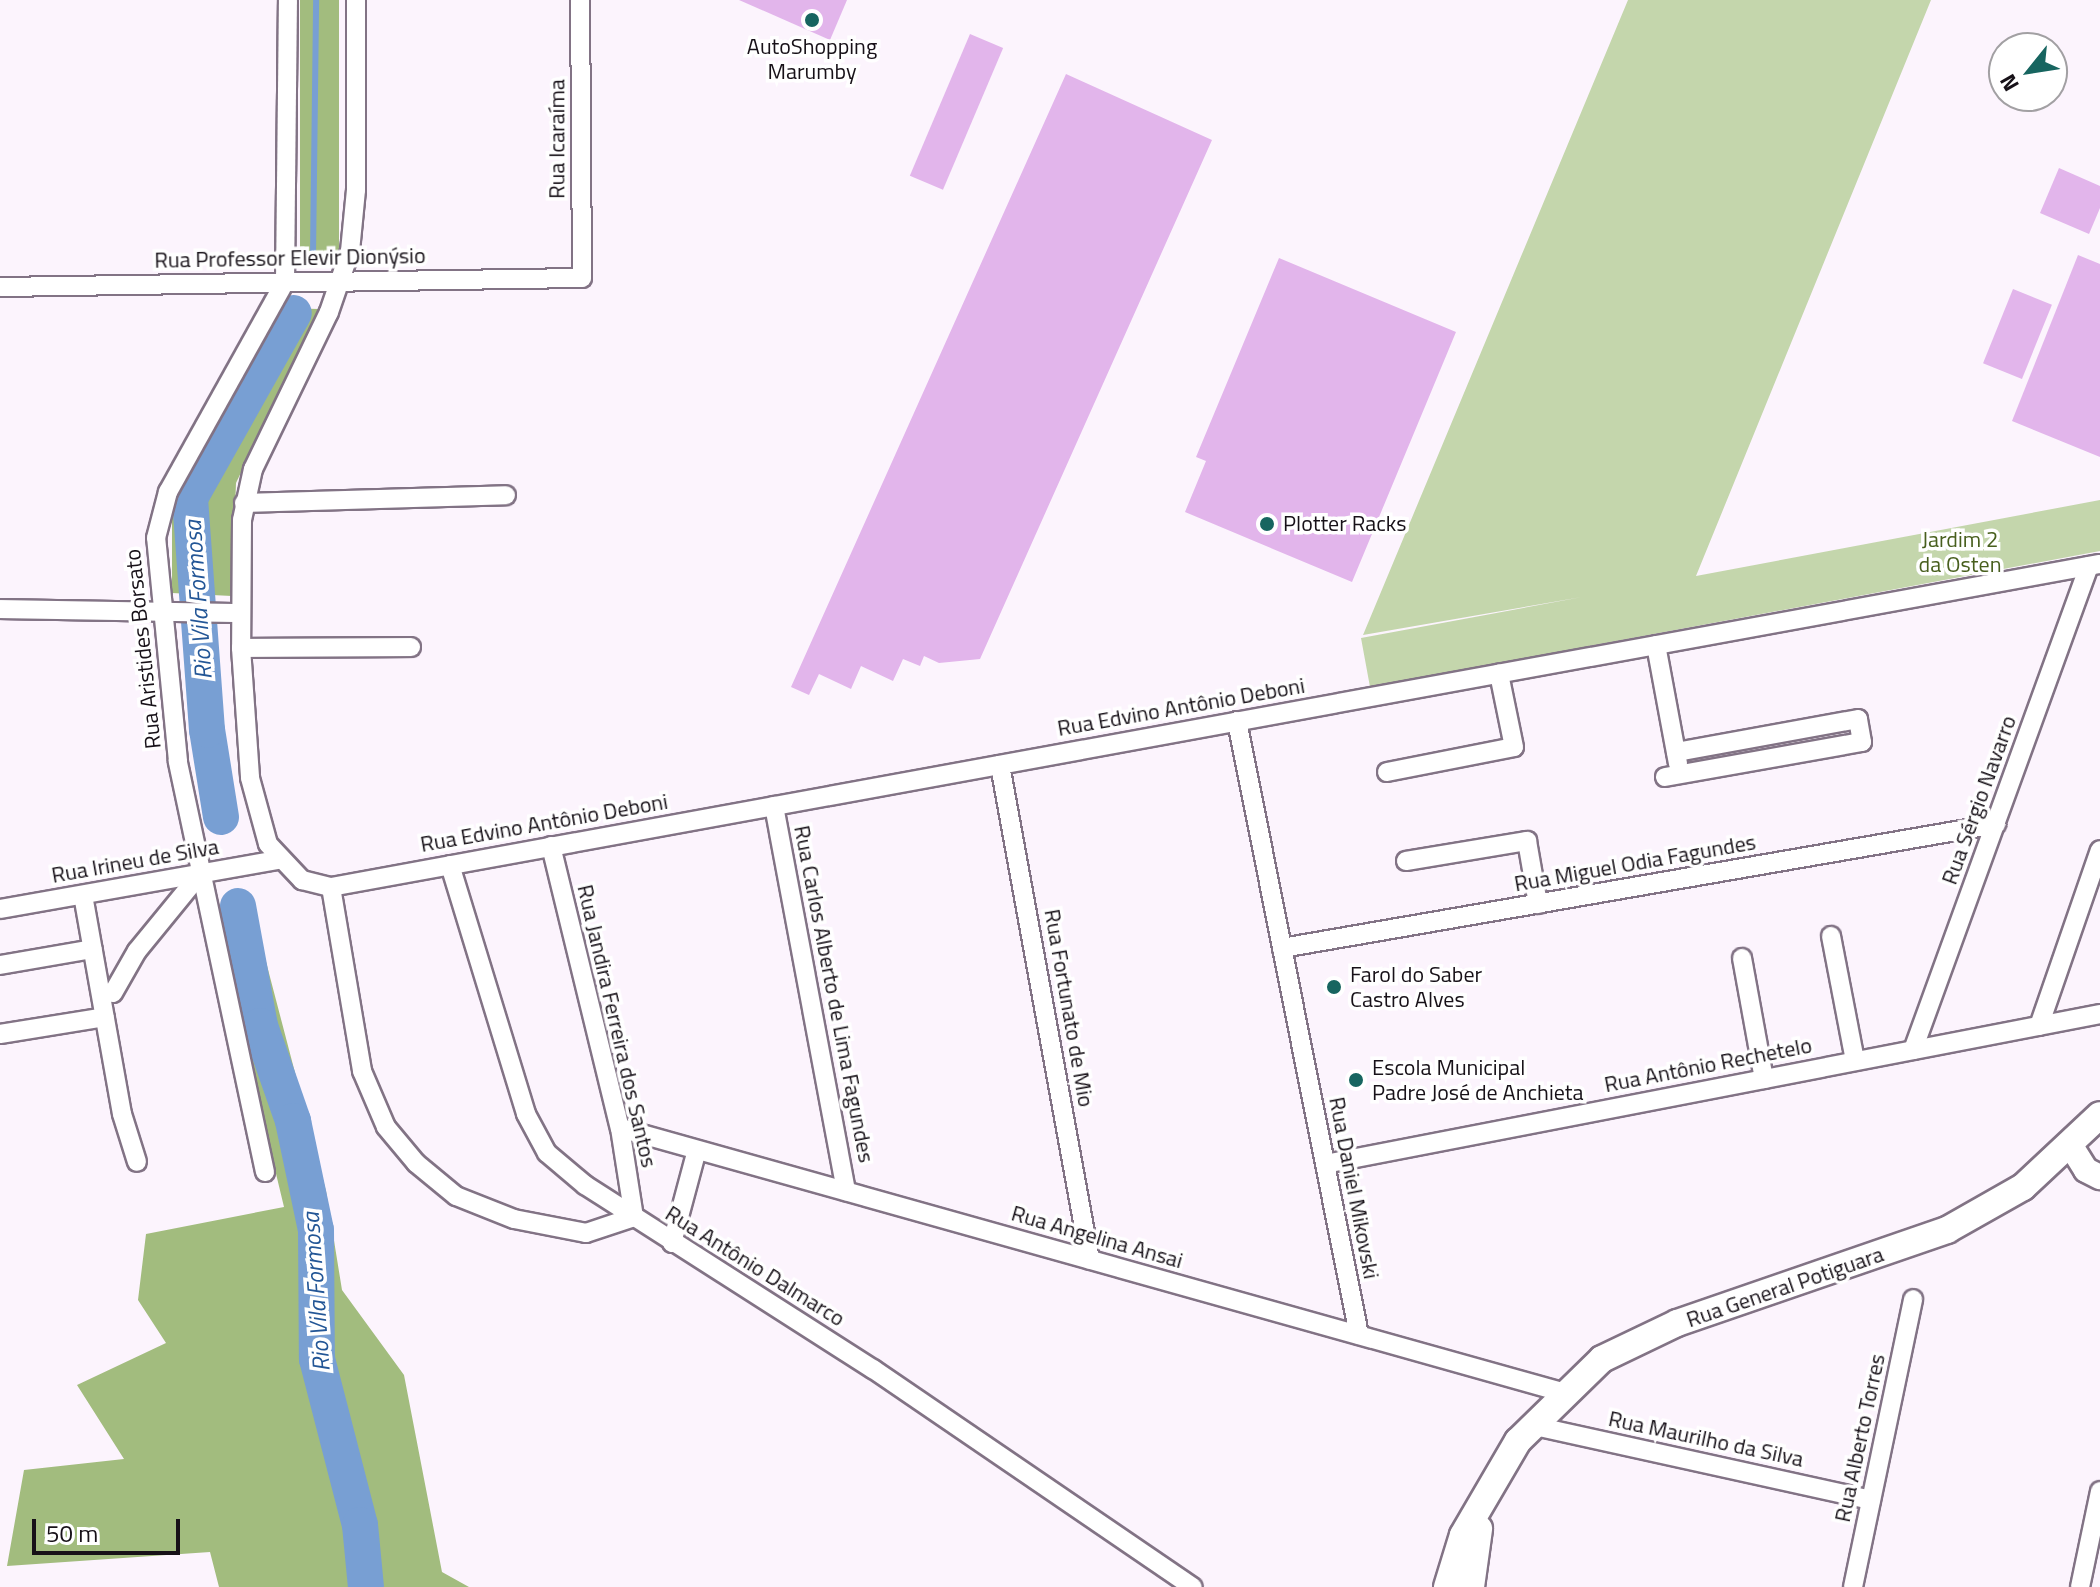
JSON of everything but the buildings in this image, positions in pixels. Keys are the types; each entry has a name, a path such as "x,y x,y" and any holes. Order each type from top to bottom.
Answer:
{"main road":[{"name":"Rua General Potiguara","path":"1447,1587 1463,1535 1530,1425 1562,1392 1602,1359 1654,1332 1947,1230 2023,1187 2071,1146 2100,1115"},
{"name":"Rua General Potiguara","path":"1471,1587 1493,1484"}],"street":[{"name":"Rua Aristides Borsato","path":"265,1172 200,874 172,721 166,612 156,538 161,507 285,282 288,0"},
{"path":"356,0 356,190 341,282 261,449 244,503 241,648 250,778 260,824 278,860 302,880 331,887 362,1071 386,1127 416,1163 456,1196 514,1219 599,1233 634,1217"},
{"name":"Rua Icaraíma","path":"580,0 582,278"},
{"name":"Rua Professor Elevir Dionýsio","path":"0,287 582,278"},
{"path":"244,503 506,495"},
{"name":"Rua Edvino Antônio Deboni","path":"331,887 2095,565"},
{"name":"Rua Sérgio Navarro","path":"1913,1050 2095,565"},
{"path":"0,609 240,613"},
{"path":"1656,645 1676,752 1672,776 1862,742 1858,719 1676,752"},
{"path":"241,648 411,647"},
{"path":"1387,772 1514,747 1499,674"},
{"name":"Rua Daniel Mikovski","path":"1237,721 1359,1335"},
{"name":"Rua Fortunato de Mio","path":"1000,765 1090,1260"},
{"name":"Rua Carlos Alberto de Lima Fagundes","path":"774,806 846,1191"},
{"name":"Rua Miguel Odia Fagundes","path":"1282,948 1996,824"},
{"path":"1406,861 1527,841 1538,904"},
{"name":"Rua Jandira Ferreira dos Santos","path":"551,846 620,1128 634,1217"},
{"path":"2039,1026 2100,850"},
{"name":"Rua Irineu de Silva","path":"0,909 278,860"},
{"name":"Rua Antônio Dalmarco","path":"450,865 535,1134 565,1170 672,1243 873,1369 1193,1587"},
{"path":"113,993 137,951 200,874"},
{"path":"83,895 105,1017 137,1162"},
{"path":"1831,936 1855,1061"},
{"path":"0,965 93,949"},
{"path":"1742,958 1764,1079"},
{"name":"Rua Antônio Rechetelo","path":"1325,1164 2100,1014"},
{"path":"0,1034 105,1017"},
{"name":"Rua Angelina Ansai","path":"620,1128 1562,1392"},
{"path":"2071,1146 2086,1170 2100,1177"},
{"path":"672,1243 697,1150"},
{"name":"Rua Alberto Torres","path":"1853,1587 1913,1299"},
{"name":"Rua Maurilho da Silva","path":"1530,1425 1871,1500"},
{"path":"2080,1587 2100,1491"}],"green space":[{"path":"300,0 339,0 339,263 300,263"},
{"name":"Jardim 2 da Osten","path":"1628,0 1931,0 1696,576 2100,500 2100,551 1370,687 1361,638 1582,597 1363,635"},
{"path":"278,308 319,309 236,483 232,596 172,593 172,510"},
{"path":"259,935 326,1191 342,1290 404,1375 442,1572 469,1587 219,1587 210,1552 7,1566 24,1470 124,1459 77,1385 166,1343 138,1300 146,1234 284,1207 219,936"}],"waterway":[{"name":"Rio Vila Formosa","path":"313,256 316,0"},
{"name":"Rio Vila Formosa","path":"221,817 207,730 190,498 294,313"},
{"name":"Rio Vila Formosa","path":"238,906 260,1026 293,1121 316,1230 317,1359 360,1525 366,1587"}],"place":[{"name":"AutoShopping Marumby","path":"812,20"},
{"name":"Plotter Racks","path":"1267,524"},
{"name":"Farol do Saber Castro Alves","path":"1334,987"},
{"name":"Escola Municipal Padre José de Anchieta","path":"1356,1080"}]}
